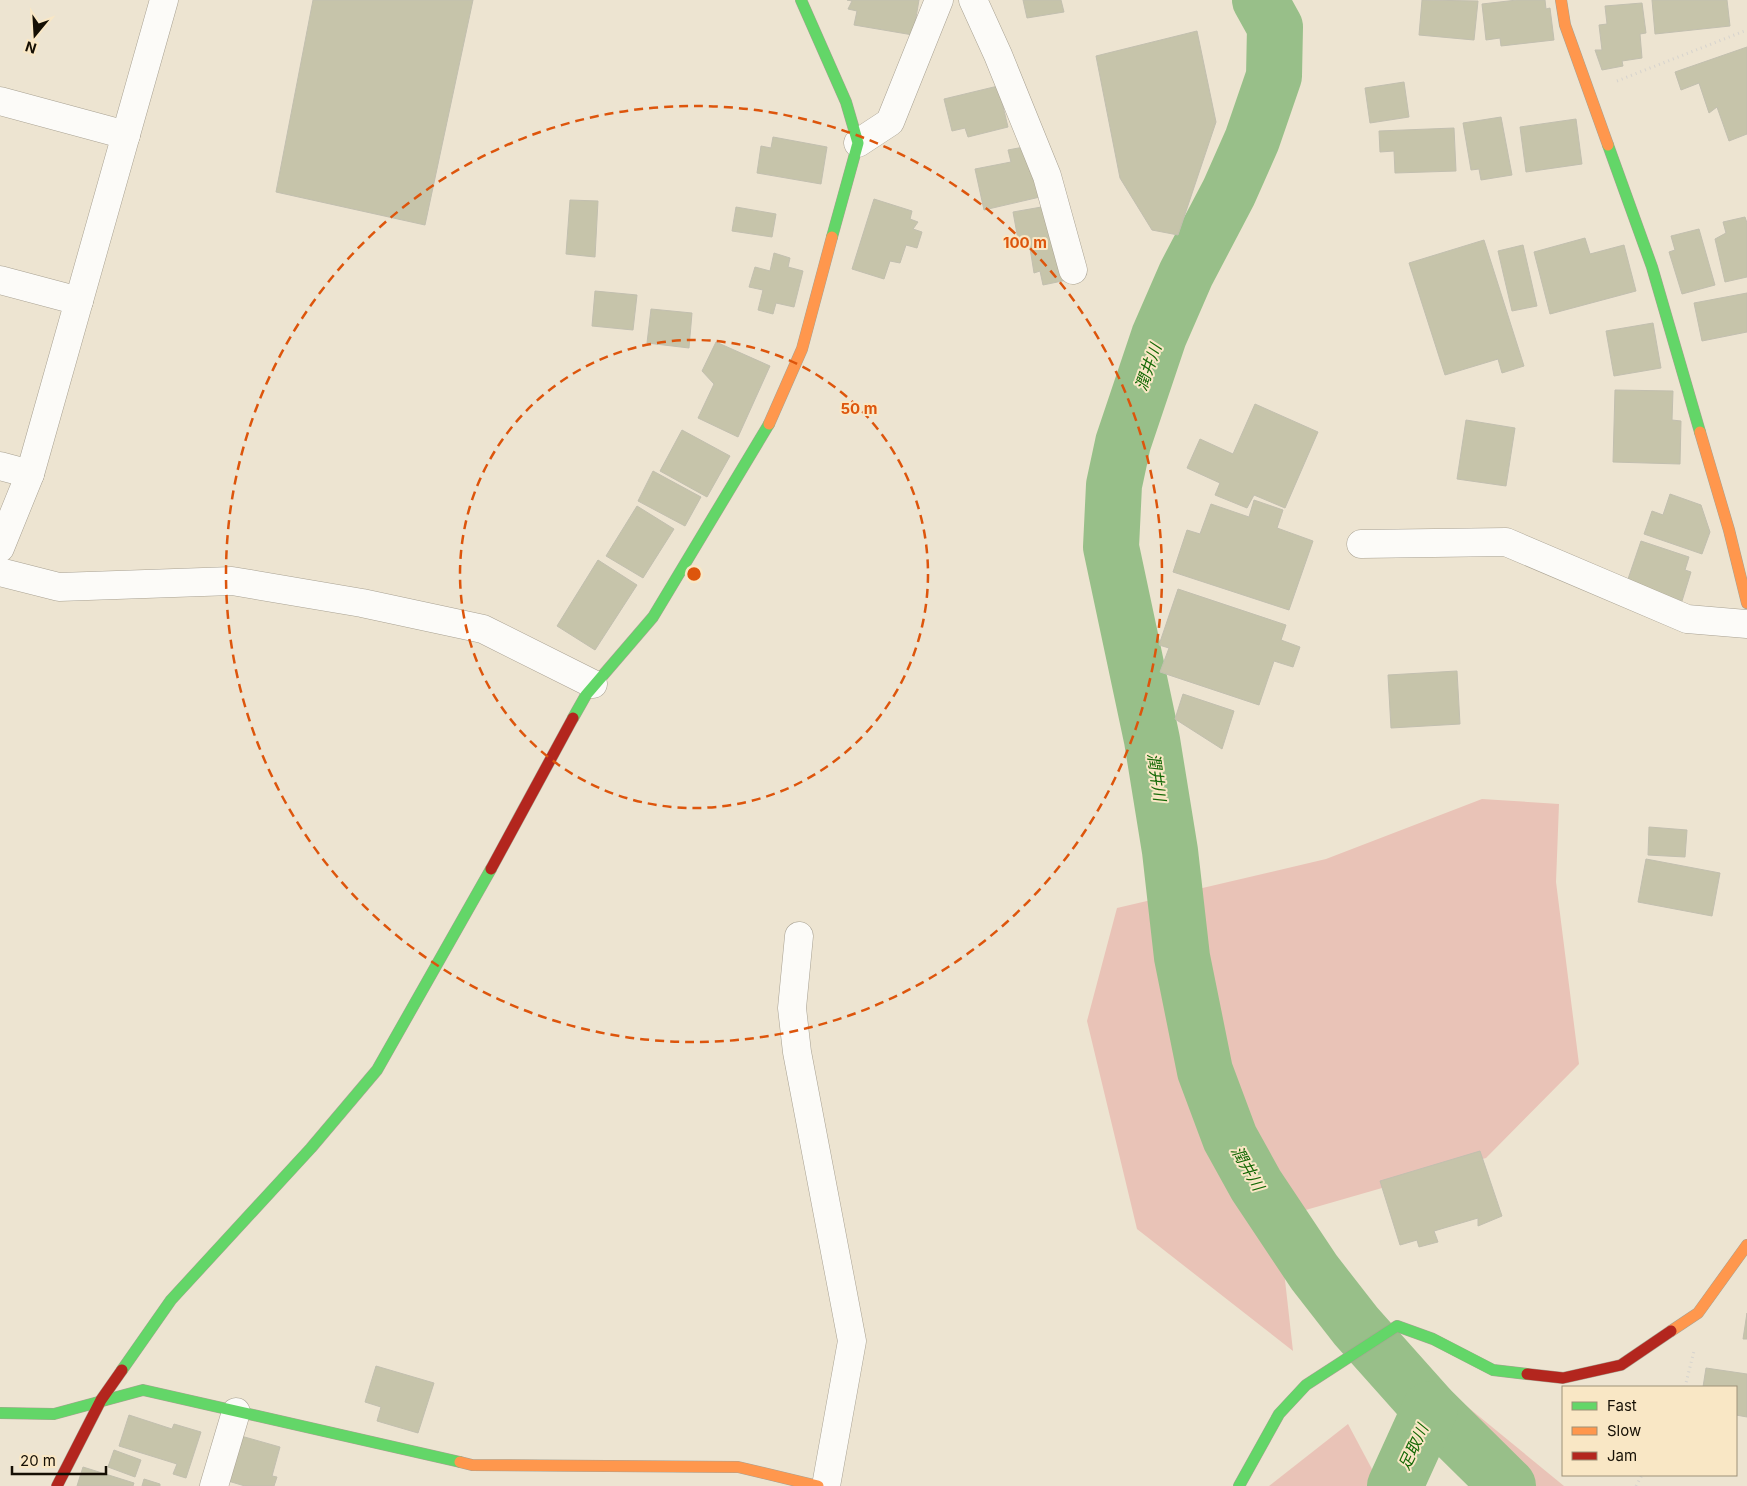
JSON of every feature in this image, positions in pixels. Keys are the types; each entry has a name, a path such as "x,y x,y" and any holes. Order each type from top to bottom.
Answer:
{"street":[{"path":"0,548 30,474 164,0"},
{"path":"57,1486 101,1400 171,1300 311,1148 376,1070 469,908 593,684 653,617 770,424 802,350 858,143 846,102 801,0"},
{"path":"858,143 890,122 939,0"},
{"path":"973,0 998,55 1047,176 1073,270"},
{"path":"1561,0 1565,25 1652,267 1729,530 1747,603"},
{"path":"0,101 126,135"},
{"path":"0,280 79,301"},
{"path":"0,466 30,474"},
{"path":"1361,544 1506,542 1687,619 1747,624"},
{"path":"0,572 59,587 232,581 362,603 482,629 593,684"},
{"path":"799,936 792,1008 796,1052 852,1341 826,1486"},
{"path":"1239,1486 1278,1414 1306,1385 1397,1326 1433,1339 1493,1370 1562,1378 1621,1365 1698,1313 1747,1245"},
{"path":"0,1414 54,1414 143,1390 472,1465 738,1467 818,1486"},
{"path":"214,1486 236,1412"}],"path":[{"path":"1590,92 1747,30"}],"shaded area":[{"path":"1482,799 1559,804 1556,882 1579,1064 1486,1158 1278,1218 1293,1351 1137,1229 1087,1021 1117,908 1326,859"},
{"path":"1464,1404 1564,1486 1498,1486"},
{"path":"1348,1424 1381,1486 1269,1486"}],"building":[{"path":"313,0 473,0 425,225 276,192"},
{"path":"847,0 919,0 913,35 854,25 857,11 848,9 852,1"},
{"path":"1023,0 1061,0 1064,12 1027,18"},
{"path":"1422,0 1478,1 1474,40 1419,35"},
{"path":"1517,0 1545,0 1546,9 1550,8 1554,40 1501,46 1500,38 1486,40 1482,4"},
{"path":"1652,0 1727,0 1730,26 1655,34"},
{"path":"1642,3 1646,33 1640,34 1642,58 1622,61 1623,66 1602,70 1595,50 1602,50 1599,25 1607,24 1605,6"},
{"path":"1197,31 1216,122 1178,235 1152,230 1120,178 1096,56"},
{"path":"1747,47 1747,134 1729,141 1717,107 1709,113 1699,83 1681,90 1675,72"},
{"path":"1404,82 1409,117 1370,123 1365,88"},
{"path":"998,86 1008,127 968,137 965,128 952,131 944,99"},
{"path":"1501,117 1512,175 1481,180 1479,169 1471,170 1463,123"},
{"path":"1576,119 1582,164 1526,172 1520,127"},
{"path":"1454,128 1456,171 1395,173 1394,151 1380,152 1379,131"},
{"path":"773,137 827,147 821,184 757,173 761,146 771,148"},
{"path":"1029,146 1040,197 984,210 975,169 1011,162 1008,150"},
{"path":"874,199 912,211 910,219 918,222 913,229 922,232 917,248 906,245 900,263 890,261 884,279 852,269"},
{"path":"570,200 598,201 595,257 566,254"},
{"path":"1053,205 1067,280 1043,285 1040,271 1034,273 1030,248 1019,245 1013,212"},
{"path":"736,207 776,214 772,237 732,231"},
{"path":"1745,217 1747,223 1747,277 1725,282 1715,239 1726,233 1723,222"},
{"path":"1699,229 1715,285 1682,294 1669,252 1675,250 1671,236"},
{"path":"1585,238 1590,254 1624,245 1636,291 1550,314 1534,252"},
{"path":"1484,240 1524,366 1502,373 1498,359 1445,375 1409,263"},
{"path":"1523,245 1537,306 1512,311 1498,251"},
{"path":"774,253 790,258 788,267 803,271 794,307 776,303 773,314 758,310 763,290 749,287 755,267 770,271"},
{"path":"595,291 637,295 633,330 592,326"},
{"path":"1747,293 1747,332 1702,341 1694,303"},
{"path":"651,309 692,313 689,348 647,343"},
{"path":"1653,323 1661,368 1614,376 1606,331"},
{"path":"716,342 770,366 738,437 698,418 714,384 702,371"},
{"path":"1615,390 1673,391 1672,420 1681,421 1680,464 1613,462"},
{"path":"1255,404 1318,432 1285,508 1254,495 1247,508 1215,495 1220,483 1187,468 1200,439 1233,454"},
{"path":"1466,420 1515,428 1506,486 1457,479"},
{"path":"682,430 730,456 707,497 660,471"},
{"path":"653,471 701,497 685,526 638,501"},
{"path":"1670,494 1701,505 1710,532 1702,554 1644,534 1652,511 1663,515"},
{"path":"1254,500 1283,510 1277,528 1313,541 1289,610 1173,572 1187,530 1200,534 1211,504 1249,517"},
{"path":"637,506 674,529 643,578 606,556"},
{"path":"1641,541 1689,557 1685,570 1691,572 1682,601 1627,582"},
{"path":"598,560 637,585 595,650 557,626"},
{"path":"1178,589 1286,625 1281,640 1300,647 1293,667 1274,661 1259,705 1160,672 1169,648 1159,645"},
{"path":"1457,671 1460,724 1391,728 1388,675"},
{"path":"1183,694 1234,711 1222,749 1175,719"},
{"path":"1649,827 1687,830 1685,857 1648,855"},
{"path":"1646,859 1720,873 1712,916 1638,902"},
{"path":"1480,1151 1502,1216 1478,1226 1478,1218 1434,1231 1438,1242 1419,1247 1417,1240 1400,1245 1380,1181"},
{"path":"1747,1313 1747,1339 1743,1339"},
{"path":"376,1366 434,1383 418,1433 377,1421 381,1407 365,1402"},
{"path":"1706,1368 1747,1374 1747,1417 1737,1415 1737,1386 1703,1386"},
{"path":"129,1415 172,1429 174,1424 201,1432 186,1478 173,1474 177,1464 119,1446"},
{"path":"241,1436 280,1447 272,1476 277,1477 274,1486 245,1486 228,1481"},
{"path":"114,1450 141,1460 135,1477 108,1467"},
{"path":"83,1467 134,1483 133,1486 77,1486"},
{"path":"144,1479 160,1484 160,1486 142,1486"}],"waterway":[{"name":"潤井川","path":"1260,0 1275,27 1274,76 1252,140 1229,192 1186,274 1159,336 1123,443 1114,485 1111,547 1152,740 1170,851 1182,957 1205,1071 1230,1138 1256,1185 1314,1272 1356,1326 1430,1409 1508,1486"},
{"name":"足取川","path":"1395,1486 1430,1409"}],"traffic: fast":[{"path":"801,0 846,102 858,143 832,237"},
{"path":"1608,145 1652,267 1700,432"},
{"path":"573,718 586,695 653,617 769,424"},
{"path":"122,1370 171,1300 311,1148 377,1070 491,869"},
{"path":"1239,1486 1279,1414 1306,1385 1397,1326 1433,1339 1493,1370 1527,1374"},
{"path":"0,1413 54,1414 143,1390 460,1462"}],"traffic: slow":[{"path":"1561,0 1565,25 1608,145"},
{"path":"769,424 802,349 832,237"},
{"path":"1700,432 1729,530 1747,603"},
{"path":"1671,1331 1698,1313 1747,1245"},
{"path":"460,1462 472,1465 738,1467 818,1486"}],"traffic: jam":[{"path":"491,869 573,718"},
{"path":"1527,1374 1563,1378 1621,1365 1671,1331"},
{"path":"57,1486 101,1400 122,1370"}]}
